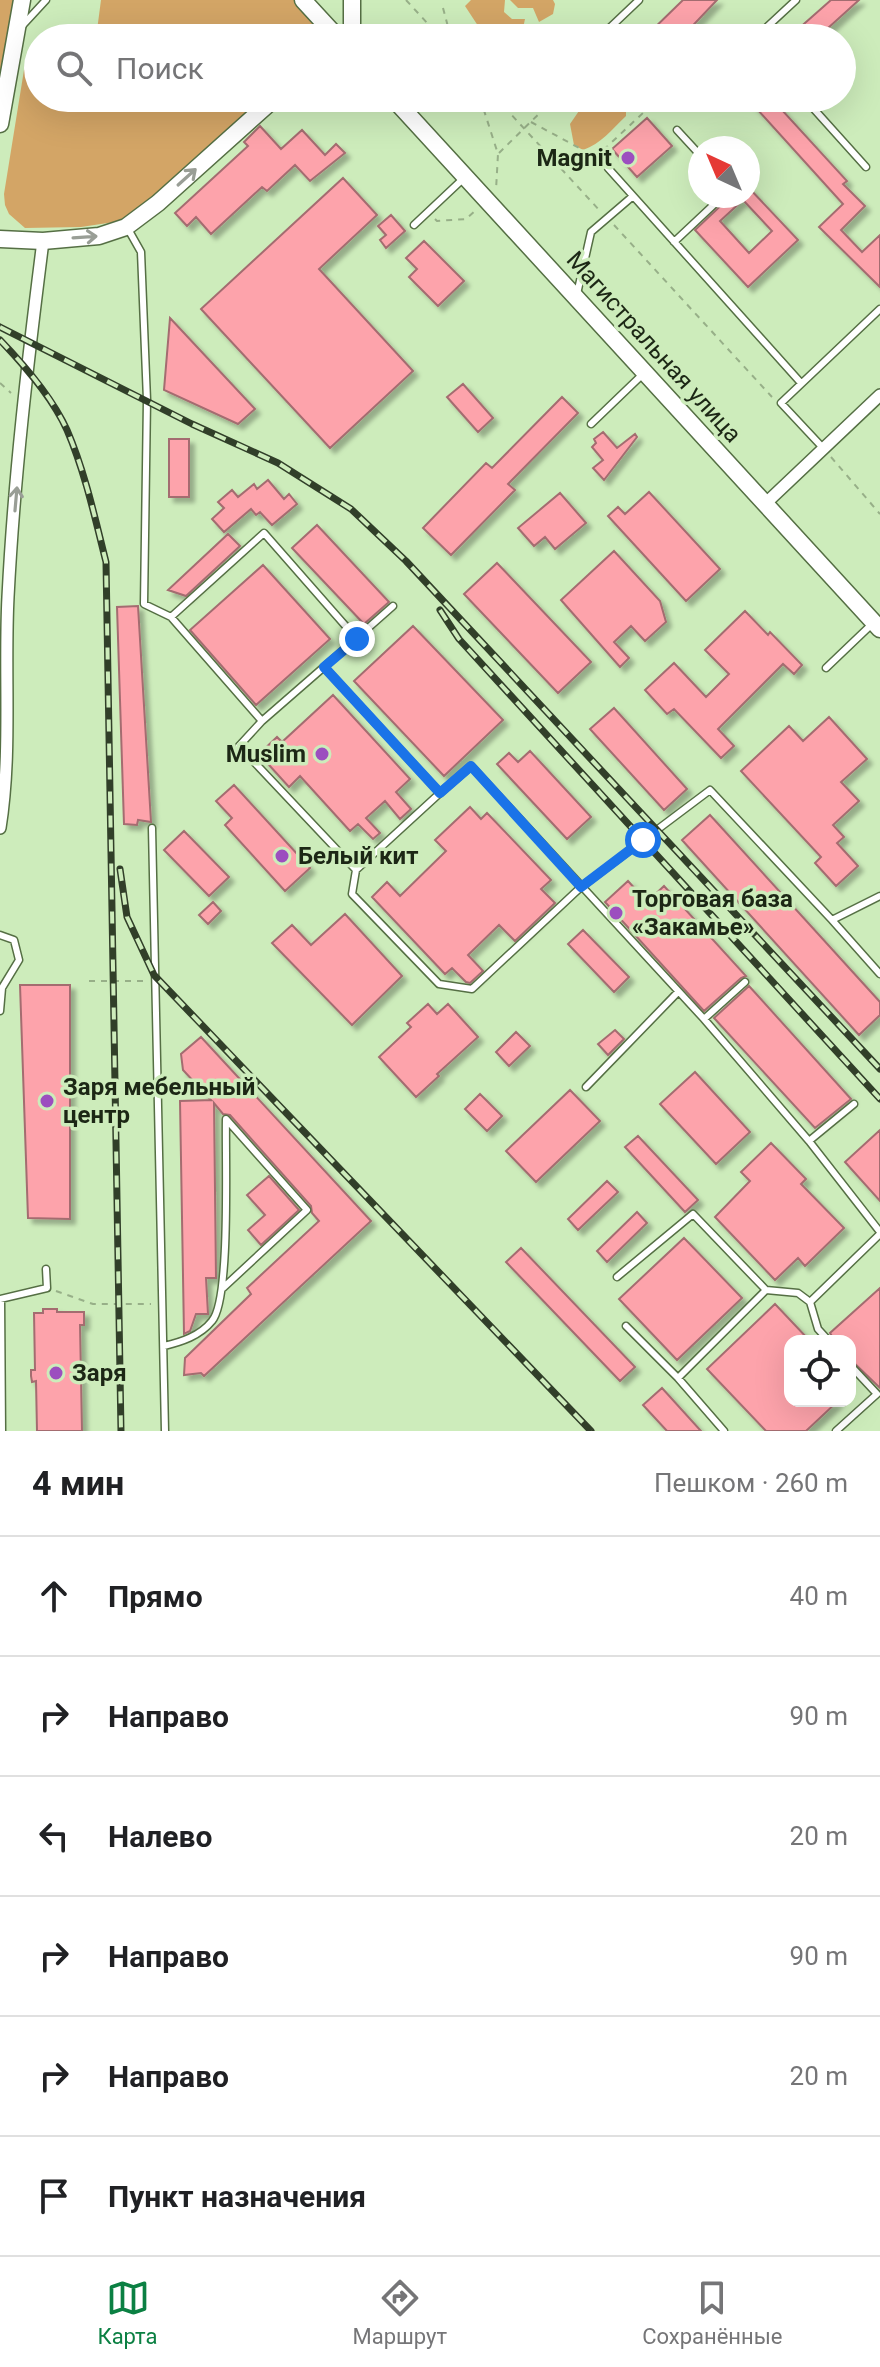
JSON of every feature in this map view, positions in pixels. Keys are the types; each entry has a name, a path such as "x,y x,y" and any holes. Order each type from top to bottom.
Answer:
{"main road":[{"path":"0,124 22,0"},
{"path":"303,0 320,24"},
{"path":"348,24 352,4"},
{"path":"0,239 43,241 99,236 126,227 158,203 259,112"},
{"name":"Магистральная улица","path":"406,112 877,625"}],"street":[{"path":"0,828 6,763 8,598 27,369 43,241"},
{"path":"765,504 880,395"}],"lane":[{"path":"17,31 46,0"},
{"path":"614,24 639,0"},
{"path":"770,24 796,0"},
{"path":"817,112 866,167"},
{"path":"677,130 688,142"},
{"path":"608,168 801,383"},
{"path":"414,225 465,177"},
{"path":"577,298 591,232 633,196"},
{"path":"674,242 710,208"},
{"path":"126,227 141,252 147,400 144,604 171,617 262,721"},
{"path":"824,449 781,403 880,309"},
{"path":"591,424 645,373"},
{"path":"171,617 264,533 357,639"},
{"path":"356,870 239,746 262,721 393,606"},
{"path":"826,668 877,625"},
{"path":"324,667 440,793"},
{"path":"810,1302 880,1233 809,1141 704,1019 581,887 471,766 356,870 352,894 439,984 472,989 581,887 710,790 880,974"},
{"path":"152,828 165,1431"},
{"path":"832,920 880,896"},
{"path":"0,935 14,940 19,960 2,988 0,1011"},
{"path":"704,1019 745,982"},
{"path":"586,1087 678,992"},
{"path":"809,1141 854,1104"},
{"path":"164,1346 186,1341 214,1320 223,1288 226,1119 307,1210 223,1288"},
{"path":"617,1277 693,1214 766,1290 798,1293 810,1302 818,1329 824,1335"},
{"path":"2,1431 0,1299 47,1288 46,1269"},
{"path":"678,1378 766,1290"},
{"path":"626,1326 678,1378 724,1431"},
{"path":"836,1431 877,1394 856,1371"}],"path":[{"path":"406,0 428,24"},
{"path":"443,8 447,24"},
{"path":"484,112 498,154 496,191"},
{"path":"509,112 769,394 781,403"},
{"path":"498,154 541,112"},
{"path":"531,122 596,157 644,112"},
{"path":"428,211 437,221 466,219 477,210"},
{"path":"824,449 880,514"},
{"path":"89,981 155,981"},
{"path":"47,1288 93,1304 163,1304"}],"shaded area":[{"path":"0,0 17,0 0,109"},
{"path":"101,0 297,0 316,24 98,24"},
{"path":"471,0 505,0 504,12 512,19 525,19 524,24 477,24 465,6"},
{"path":"510,0 553,0 553,14 539,22 533,8 518,8"},
{"path":"24,70 24,112 247,112 150,200 121,221 81,227 25,228 9,214 4,194"},
{"path":"578,112 626,112 626,116 601,140 583,150 574,145 570,124"}],"building":[{"path":"683,0 717,0 694,24 658,24"},
{"path":"831,0 859,0 832,24 804,24"},
{"path":"760,112 784,112 847,181 843,184 865,206 841,230 862,252 880,235 880,287 819,227 843,204"},
{"path":"647,118 672,146 637,177 612,149"},
{"path":"260,126 281,149 302,130 325,155 336,144 345,153 310,181 295,165 267,191 262,187 211,234 196,217 187,226 175,213 248,146 244,142"},
{"path":"343,178 377,215 319,269 413,371 330,448 201,309"},
{"path":"760,200 798,240 748,287 695,230 718,208 734,208 720,221 749,253 772,231 750,208 760,208"},
{"path":"391,215 405,231 386,248 380,240 386,235 378,226"},
{"path":"424,241 464,281 438,306 409,277 417,269 406,258"},
{"path":"170,318 255,409 238,424 164,390"},
{"path":"463,384 493,418 478,432 447,397"},
{"path":"562,397 578,413 508,484 515,490 451,555 423,528 486,463 492,468"},
{"path":"603,432 617,448 635,434 637,437 604,480 593,468 603,460 592,447 596,443 594,439"},
{"path":"169,439 189,439 189,497 169,497"},
{"path":"268,480 284,499 289,494 297,504 272,525 260,512 256,515 251,509 224,532 212,519 224,508 218,502 232,490 238,497 254,484 257,489"},
{"path":"649,492 720,569 686,601 608,516 618,507 625,514"},
{"path":"560,493 586,523 555,549 545,537 534,546 518,528"},
{"path":"317,525 389,602 364,624 292,548"},
{"path":"228,534 240,546 186,596 168,590"},
{"path":"614,551 660,601 666,622 645,641 631,626 614,642 629,658 620,667 561,600"},
{"path":"497,563 591,662 558,693 464,594"},
{"path":"263,565 330,639 256,705 190,630"},
{"path":"138,606 151,822 138,820 137,825 124,824 117,607"},
{"path":"745,611 802,665 794,674 783,664 718,729 734,746 721,758 674,709 667,714 645,690 674,663 706,697 729,674 705,650"},
{"path":"413,626 503,720 444,776 354,681"},
{"path":"333,695 410,779 396,792 411,809 400,819 385,801 366,818 380,833 373,839 358,824 350,831 300,776 289,787 259,754 277,737 282,742"},
{"path":"614,708 687,789 664,810 590,729"},
{"path":"829,717 867,759 841,782 859,801 833,825 844,837 837,843 858,866 836,886 815,863 821,857 741,771 789,726 803,741"},
{"path":"530,751 591,817 567,839 497,764 509,753 518,762"},
{"path":"234,785 310,868 285,891 225,825 232,818 216,801"},
{"path":"470,807 481,819 487,813 551,880 541,889 555,903 515,941 499,925 468,955 483,971 470,983 452,968 445,974 372,897 387,882 400,896 446,851 435,840"},
{"path":"710,815 880,1002 880,1015 859,1035 682,840"},
{"path":"184,831 229,877 209,896 164,850"},
{"path":"628,881 647,902 664,886 746,976 704,1011 605,902"},
{"path":"213,902 221,911 208,924 199,915"},
{"path":"345,914 402,976 352,1025 272,943 292,925 311,945"},
{"path":"583,930 629,977 614,992 568,944"},
{"name":"Заря мебельный центр","path":"20,985 70,985 70,1219 28,1218"},
{"path":"749,986 851,1099 815,1128 714,1018"},
{"path":"428,1004 437,1014 448,1004 478,1037 416,1097 379,1057 411,1027 407,1023"},
{"path":"615,1030 624,1039 608,1055 598,1044"},
{"path":"516,1032 530,1046 509,1066 496,1052"},
{"path":"201,1037 371,1221 204,1376 201,1373 184,1375 185,1358 251,1294 247,1288 319,1221 312,1213 311,1206 230,1115 223,1114 214,1103 216,1278 206,1278 208,1314 196,1314 190,1331 184,1334 180,1101 211,1100 183,1070 181,1054"},
{"path":"695,1072 750,1132 716,1164 660,1104"},
{"path":"570,1090 600,1121 536,1182 506,1151"},
{"path":"480,1094 502,1116 487,1131 465,1109"},
{"path":"880,1130 880,1201 845,1162"},
{"path":"638,1136 698,1200 685,1212 625,1147"},
{"path":"771,1143 806,1179 801,1184 844,1228 805,1266 798,1258 775,1280 715,1217 750,1181 741,1172"},
{"path":"269,1176 299,1210 261,1245 248,1230 265,1215 247,1195"},
{"path":"607,1181 618,1192 578,1230 568,1219"},
{"path":"637,1212 647,1223 607,1262 597,1251"},
{"path":"684,1238 742,1298 677,1360 619,1299"},
{"path":"521,1248 635,1367 620,1381 506,1262"},
{"path":"880,1288 880,1388 856,1365 856,1335 830,1333"},
{"path":"775,1304 804,1335 784,1335 784,1407 832,1407 806,1431 766,1431 707,1369"},
{"name":"Заря","path":"43,1309 84,1312 84,1325 80,1325 82,1431 37,1431 36,1381 32,1382 31,1370 35,1370 34,1313 43,1313"},
{"path":"662,1388 701,1431 667,1431 643,1405"}],"railway":[{"path":"0,327 192,424 278,463 351,509 406,561 880,1069"},
{"path":"0,340 37,382 67,430 84,479 106,562 121,1431"},
{"path":"440,610 459,639 880,1099"},
{"path":"120,869 127,917 154,975 591,1431"}],"place":[{"name":"Magnit","path":"628,158"},
{"name":"Muslim","path":"322,754"},
{"name":"Белый кит","path":"282,856"},
{"name":"Торговая база «Закамье»","path":"616,913"},
{"name":"Заря мебельный центр","path":"47,1101"},
{"name":"Заря","path":"56,1373"}],"route":[{"path":"357,639 324,667 440,793 471,766 581,887 643,840"}]}
